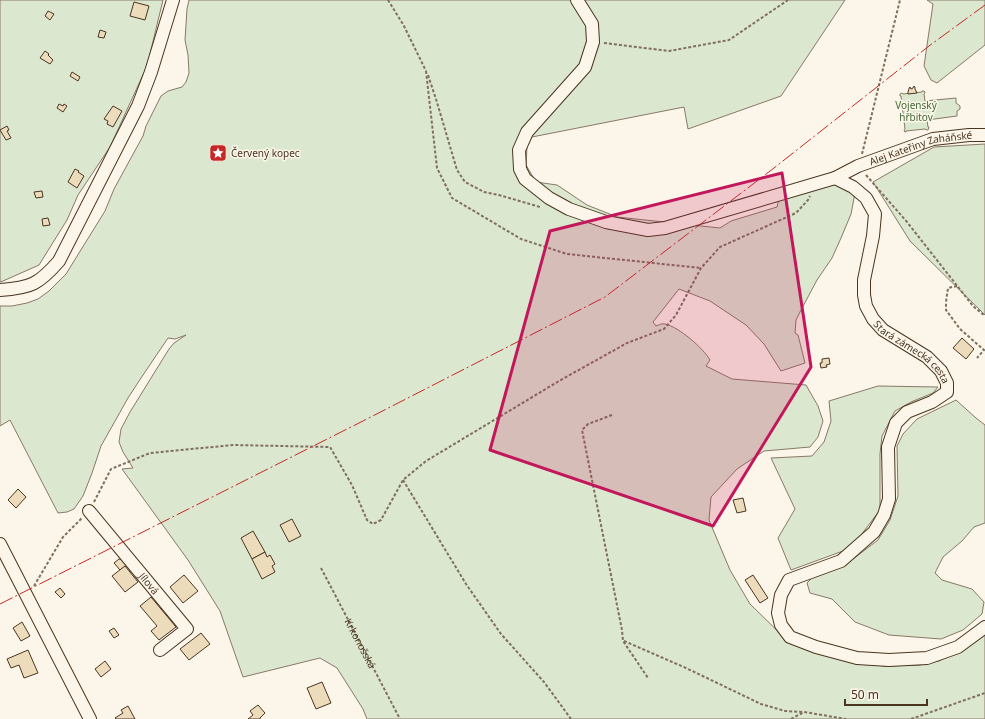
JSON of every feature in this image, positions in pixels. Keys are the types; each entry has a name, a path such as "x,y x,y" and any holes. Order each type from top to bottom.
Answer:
{"street":[{"path":"0,290 32,285 46,276 59,261 138,106 151,72 173,0"},
{"path":"577,0 592,24 593,42"},
{"name":"Alej Kateřiny Zaháňské","path":"593,42 585,67 527,132 519,150 520,169 525,179 549,198 569,209 606,222 648,230 665,228 835,178 858,166 933,140 969,135 985,135"},
{"name":"Stará zámecká cesta","path":"835,178 853,187 866,198 875,214 873,236 864,280 866,306 873,319 883,330 927,358 941,371 947,383 947,392 932,402 907,412 896,424 888,447 889,499 884,515 874,532 841,561 789,580 781,595 778,614 781,625 790,637 816,648 857,658 889,660 927,658 933,656 958,647 985,627"},
{"name":"Jílová","path":"89,511 187,629 160,650"},
{"path":"0,544 90,719"}],"path":[{"path":"388,0 404,26 426,71 458,170 465,182 484,192 543,207"},
{"path":"593,42 669,51 729,40 788,0"},
{"path":"900,0 858,166 907,222 973,306 985,316"},
{"path":"426,71 437,168 452,198 521,239 567,254 701,268"},
{"path":"27,597 63,537 89,511 112,469 150,453 233,445 330,447 352,485 367,520 373,524 381,520 403,480 426,461 559,381 627,344 664,329 676,315 701,268 720,247 796,212 808,200 819,183"},
{"path":"957,286 948,288 946,310 960,329 984,350 977,358"},
{"path":"612,415 588,424 582,430 619,614 623,641 648,678"},
{"path":"403,480 466,584 501,634 544,682 571,719"},
{"name":"Krkonošská","path":"321,568 400,719"},
{"path":"623,641 761,704 786,711 804,712 846,719"},
{"path":"911,719 985,693"},
{"path":"791,719 804,712"}],"highlighted area":[{"path":"782,173 811,367 713,526 490,450 550,231"}],"green space":[{"path":"0,0 163,0 147,66 110,147 78,195 67,220 39,265 0,282"},
{"path":"189,0 845,0 781,96 688,129 684,107 532,137 527,147 526,165 536,182 557,185 587,205 617,217 720,228 731,221 777,207 779,198 834,183 855,193 851,214 832,258 817,280 796,320 795,333 798,335 805,363 781,371 764,344 746,325 710,301 679,289 653,322 656,326 665,324 671,326 684,334 707,355 710,360 706,366 732,379 806,385 818,406 823,421 818,437 810,447 764,451 737,469 711,497 709,520 730,570 750,604 788,641 804,649 883,666 920,665 939,661 966,647 985,634 985,719 367,719 363,709 337,668 320,658 243,677 220,611 188,560 122,469 133,468 123,452 119,442 121,429 169,349 174,343 186,335 175,339 168,338 128,398 101,446 83,496 74,509 67,512 58,513 10,420 0,426 0,306 12,306 38,299 49,291 66,274 105,211 114,189 143,136 146,126 161,96 168,91 182,87 186,82 189,73 185,40"},
{"path":"927,0 985,0 985,45 937,83 931,80 924,66 933,4"},
{"name":"Vojenský hřbitov","path":"922,91 925,92 925,101 956,98 956,103 960,106 960,109 957,111 957,116 927,120 929,127 928,130 925,129 905,132 900,94"},
{"path":"985,144 985,315 910,241 873,182 934,147"},
{"path":"878,386 938,387 933,393 911,402 895,411 882,436 880,454 880,510 858,539 843,551 791,570 778,538 795,509 771,458 812,456 824,442 831,421 829,401"},
{"path":"956,400 985,425 985,523 974,527 962,541 943,557 935,573 942,580 972,589 984,602 982,614 963,630 941,639 889,635 855,622 832,599 810,593 807,583 814,576 849,562 878,540 890,520 898,496 897,446 903,434 917,419"}],"building":[{"path":"134,2 149,6 145,20 130,16"},
{"path":"48,11 54,14 50,20 45,16"},
{"path":"100,30 106,32 104,38 98,37"},
{"path":"45,51 53,60 50,64 40,58"},
{"path":"72,72 80,77 78,81 70,76"},
{"path":"914,86 917,93 908,94 909,88 910,87 911,89"},
{"path":"59,104 63,106 64,104 67,106 63,112 57,108"},
{"path":"113,106 122,111 113,127 107,124 108,121 104,119"},
{"path":"7,126 9,130 7,131 11,138 6,140 0,130"},
{"path":"75,169 84,176 77,188 68,182"},
{"path":"42,191 43,197 36,198 34,192"},
{"path":"48,218 50,225 43,226 42,219"},
{"path":"962,338 974,349 966,359 953,348"},
{"path":"829,358 830,364 826,365 827,367 821,368 820,363 822,363 822,359"},
{"path":"18,489 26,497 16,508 8,500"},
{"path":"743,498 746,511 737,513 733,500"},
{"path":"292,519 301,536 289,542 280,525"},
{"path":"253,531 265,552 252,559 241,538"},
{"path":"265,552 267,557 270,555 275,564 272,566 275,572 262,579 252,559"},
{"path":"119,559 122,559 127,565 120,570 114,563"},
{"path":"125,566 138,582 125,592 112,576"},
{"path":"184,575 198,591 183,603 170,587"},
{"path":"753,575 768,598 760,603 745,580"},
{"path":"60,588 65,594 61,598 55,592"},
{"path":"151,597 176,627 159,640 151,631 157,626 140,606"},
{"path":"22,622 30,636 21,641 13,628"},
{"path":"114,628 119,635 114,638 109,631"},
{"path":"201,633 210,644 189,660 180,649"},
{"path":"28,650 38,673 24,678 19,665 11,668 7,659"},
{"path":"105,661 111,669 101,677 95,669"},
{"path":"322,682 331,703 316,709 307,688"},
{"path":"258,705 265,713 260,719 248,719 253,715 250,711"},
{"path":"128,706 135,719 115,718 123,713 121,710"}],"power":[{"path":"0,604 605,297 774,168 929,46 985,5"}],"place":[{"name":"Červený kopec","path":"218,153"}]}
